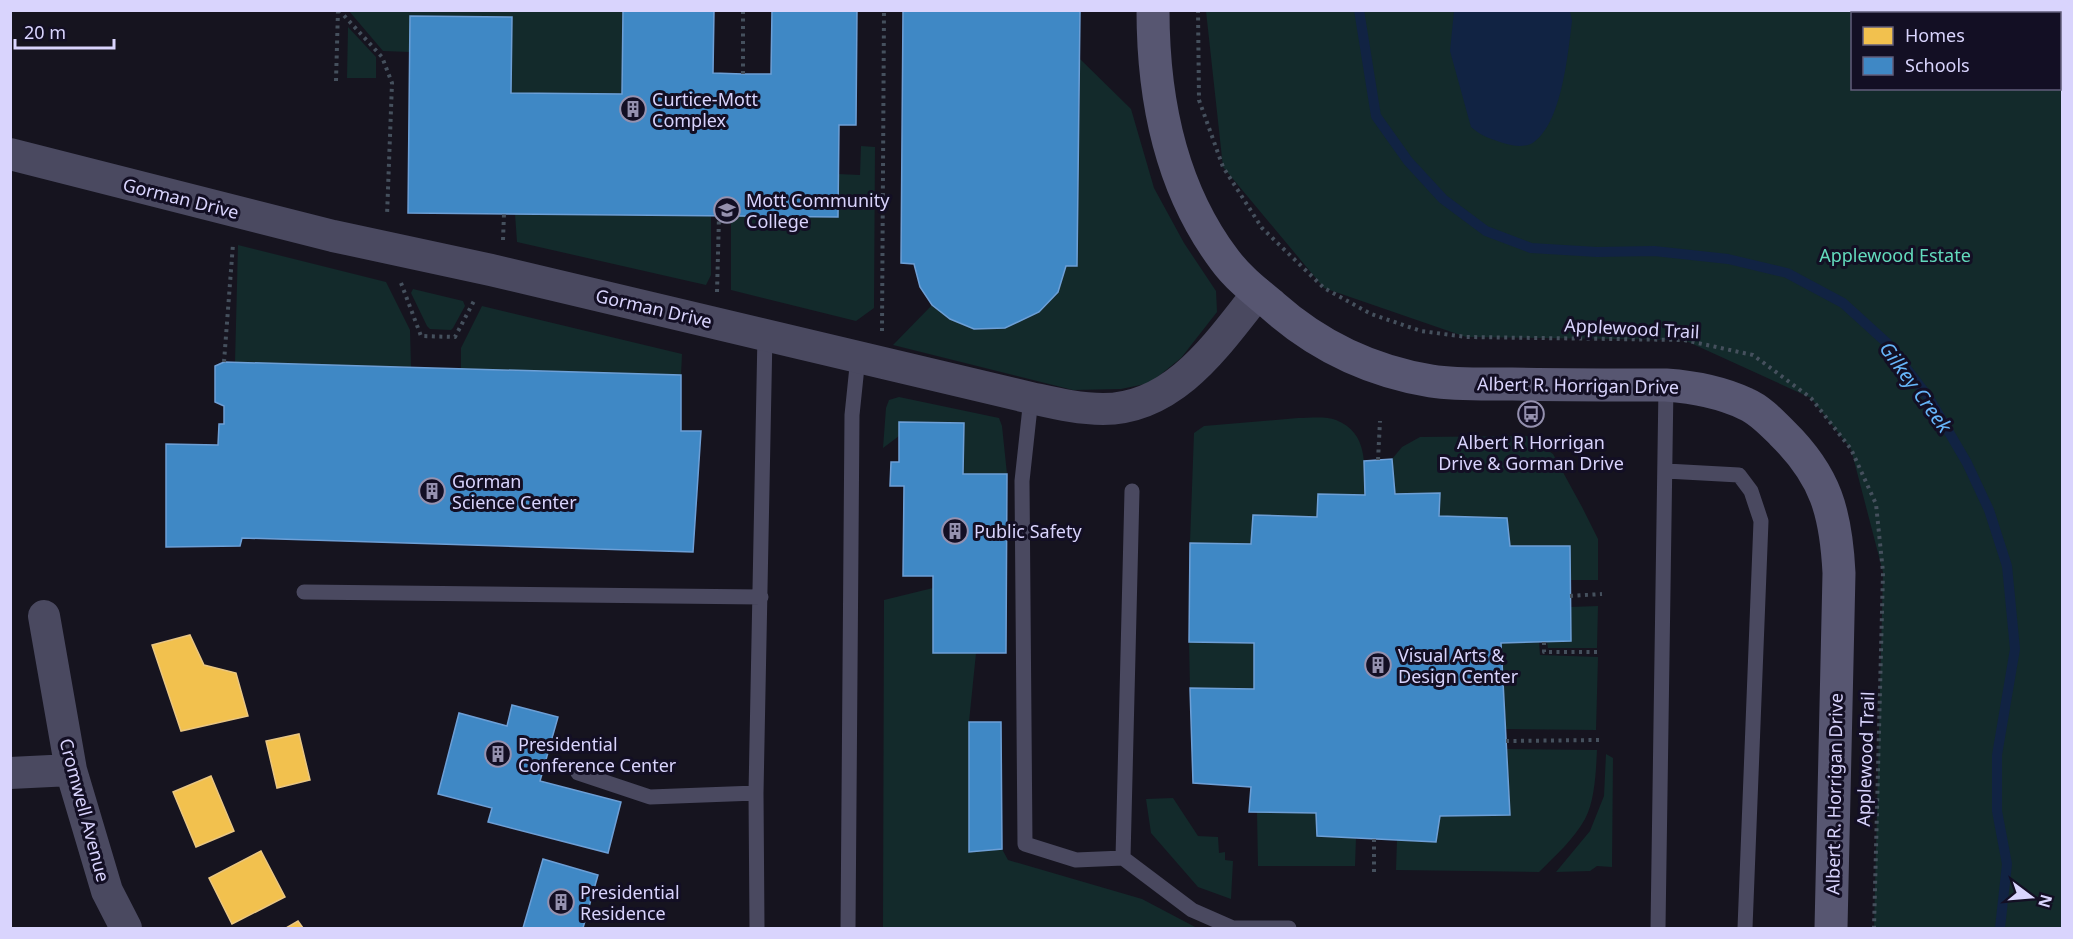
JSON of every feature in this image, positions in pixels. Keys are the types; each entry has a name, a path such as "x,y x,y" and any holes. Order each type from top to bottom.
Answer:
{"street":[{"name":"Albert R. Horrigan Drive","path":"1153,10 1157,86 1165,132 1178,175 1198,218 1224,260 1296,326 1327,346 1361,362 1420,378 1467,384 1666,385 1696,388 1748,405 1773,423 1797,447 1815,474 1829,504 1837,537 1839,573 1831,928"},
{"name":"Gorman Drive","path":"10,154 333,236 491,270 1081,408 1105,410 1143,402 1180,382 1198,365 1258,293"},
{"name":"Cromwell Avenue","path":"44,616 71,770 107,891 126,928"},
{"path":"10,773 71,770"}],"lane":[{"path":"757,928 756,793 765,334"},
{"path":"848,928 852,415 858,357"},
{"path":"1658,928 1666,385"},
{"path":"1031,398 1022,481 1025,844 1076,860 1123,858 1192,910 1233,928 1289,928"},
{"path":"1666,471 1738,475 1751,490 1761,521 1745,928"},
{"path":"1123,858 1132,491"},
{"path":"304,592 761,597"},
{"path":"578,773 650,797 756,793"}],"path":[{"path":"336,81 339,10"},
{"path":"339,10 382,57 392,83 387,219"},
{"path":"743,10 743,74"},
{"path":"882,337 885,10"},
{"name":"Applewood Trail","path":"1198,10 1199,100 1223,168 1262,228 1324,288 1371,314 1421,331 1466,337 1684,340 1754,355 1810,398 1851,449 1876,504 1883,572 1874,928"},
{"path":"503,250 504,214"},
{"path":"717,299 719,216"},
{"path":"224,362 234,234"},
{"path":"400,279 421,336 454,337 477,296"},
{"path":"1378,460 1380,421"},
{"path":"1570,596 1602,594"},
{"path":"1544,642 1544,652 1601,652"},
{"path":"1506,741 1600,740"},
{"path":"1374,839 1374,872"}],"green space":[{"path":"349,11 623,11 622,94 511,93 410,52 383,51"},
{"name":"Applewood Estate","path":"1206,11 2062,11 2062,928 1874,928 1883,572 1851,449 1811,398 1684,340 1466,337 1324,288 1223,167"},
{"path":"348,27 376,57 376,78 347,78"},
{"path":"1080,59 1131,109 1154,188 1184,243 1216,291 1217,312 1181,358 1150,383 1121,389 1073,390 893,345 932,305 950,319 974,329 1039,312 1058,292 1066,266 1077,265"},
{"path":"861,146 875,147 874,308 856,321 731,290 731,216 838,174 860,175"},
{"path":"515,214 711,216 711,275 706,285 517,242"},
{"path":"238,245 386,282 410,330 411,367 235,363"},
{"path":"413,289 463,301 465,306 451,330 430,329 427,326 411,293"},
{"path":"482,306 682,354 681,375 461,369 461,348"},
{"path":"899,397 999,418 1002,426 1007,474 963,474 964,423 899,422 899,436 883,448 886,408 889,400"},
{"path":"1298,418 1336,420 1354,433 1364,462 1365,495 1318,494 1317,517 1253,515 1251,544 1190,543 1194,433 1204,426"},
{"path":"1527,436 1553,454 1598,539 1598,580 1570,580 1569,546 1510,546 1507,518 1439,516 1440,493 1395,494 1392,459 1402,447 1420,437"},
{"path":"933,588 933,653 976,653 969,722 969,851 1002,849 1008,860 1142,899 1197,928 883,928 884,600"},
{"path":"1598,606 1597,648 1548,648 1547,642 1570,641 1570,607"},
{"path":"1189,642 1254,643 1254,689 1190,688"},
{"path":"1539,642 1540,655 1598,657 1596,730 1506,729 1501,643"},
{"path":"1507,749 1597,750 1594,785 1588,812 1581,826 1564,847 1539,872 1396,870 1397,840 1440,816 1510,815"},
{"path":"1606,754 1613,758 1612,867 1597,866 1590,871 1556,872 1590,831 1604,796"},
{"path":"1173,798 1198,836 1218,837 1219,853 1225,852 1225,860 1233,861 1231,899 1198,887 1151,833 1146,799"},
{"path":"1257,812 1316,813 1317,836 1356,838 1355,866 1258,866"}],"water":[{"path":"1454,11 1570,11 1572,21 1562,86 1551,119 1544,132 1531,144 1515,146 1507,144 1486,137 1471,127 1450,51"}],"building: Homes":[{"path":"190,635 204,665 236,673 248,716 181,731 152,645"},
{"path":"299,734 310,780 277,788 266,741"},
{"path":"211,776 234,831 196,847 173,792"},
{"path":"261,851 285,897 232,924 209,878"},
{"path":"298,921 303,928 286,928"}],"building: Schools":[{"name":"Curtice-Mott Complex","path":"623,10 714,10 713,73 771,74 772,10 857,10 856,125 839,125 838,217 408,213 410,16 512,17 511,93 622,94"},
{"path":"903,10 1080,10 1077,266 1066,266 1058,292 1039,312 1005,328 974,329 950,319 932,305 920,287 914,264 901,263"},
{"name":"Gorman Science Center","path":"224,362 681,375 681,431 701,431 693,552 242,538 240,546 166,547 166,444 218,445 219,424 224,424 224,406 215,402 215,366"},
{"name":"Public Safety","path":"899,422 964,423 963,474 1007,474 1006,653 933,653 933,576 903,576 904,486 890,486 891,462 899,462"},
{"name":"Visual Arts & Design Center","path":"1392,459 1395,494 1440,493 1439,516 1507,518 1510,546 1570,546 1571,641 1501,643 1510,815 1440,816 1436,842 1317,836 1316,813 1249,812 1251,787 1193,783 1190,688 1254,689 1254,643 1189,642 1190,543 1251,544 1253,515 1317,517 1318,494 1365,495 1364,461"},
{"name":"Presidential Conference Center","path":"512,705 558,717 540,781 621,802 608,853 488,822 492,808 438,794 459,713 507,726"},
{"path":"969,722 1001,722 1002,849 969,852"},
{"name":"Presidential Residence","path":"543,859 598,875 583,928 523,928"}],"waterway":[{"name":"Gilkey Creek","path":"1359,10 1376,116 1408,161 1443,199 1486,231 1531,248 1597,252 1654,251 1728,259 1787,273 1843,303 1887,343 1929,398 1967,463 1989,510 2007,566 2015,649 1997,755 1997,811 2007,864 2000,928"}],"place":[{"name":"Curtice-Mott Complex","path":"633,109"},
{"name":"Mott Community College","path":"727,210"},
{"name":"Albert R Horrigan Drive & Gorman Drive","path":"1531,414"},
{"name":"Gorman Science Center","path":"432,491"},
{"name":"Public Safety","path":"955,531"},
{"name":"Visual Arts & Design Center","path":"1378,665"},
{"name":"Presidential Conference Center","path":"498,754"},
{"name":"Presidential Residence","path":"561,902"}]}
